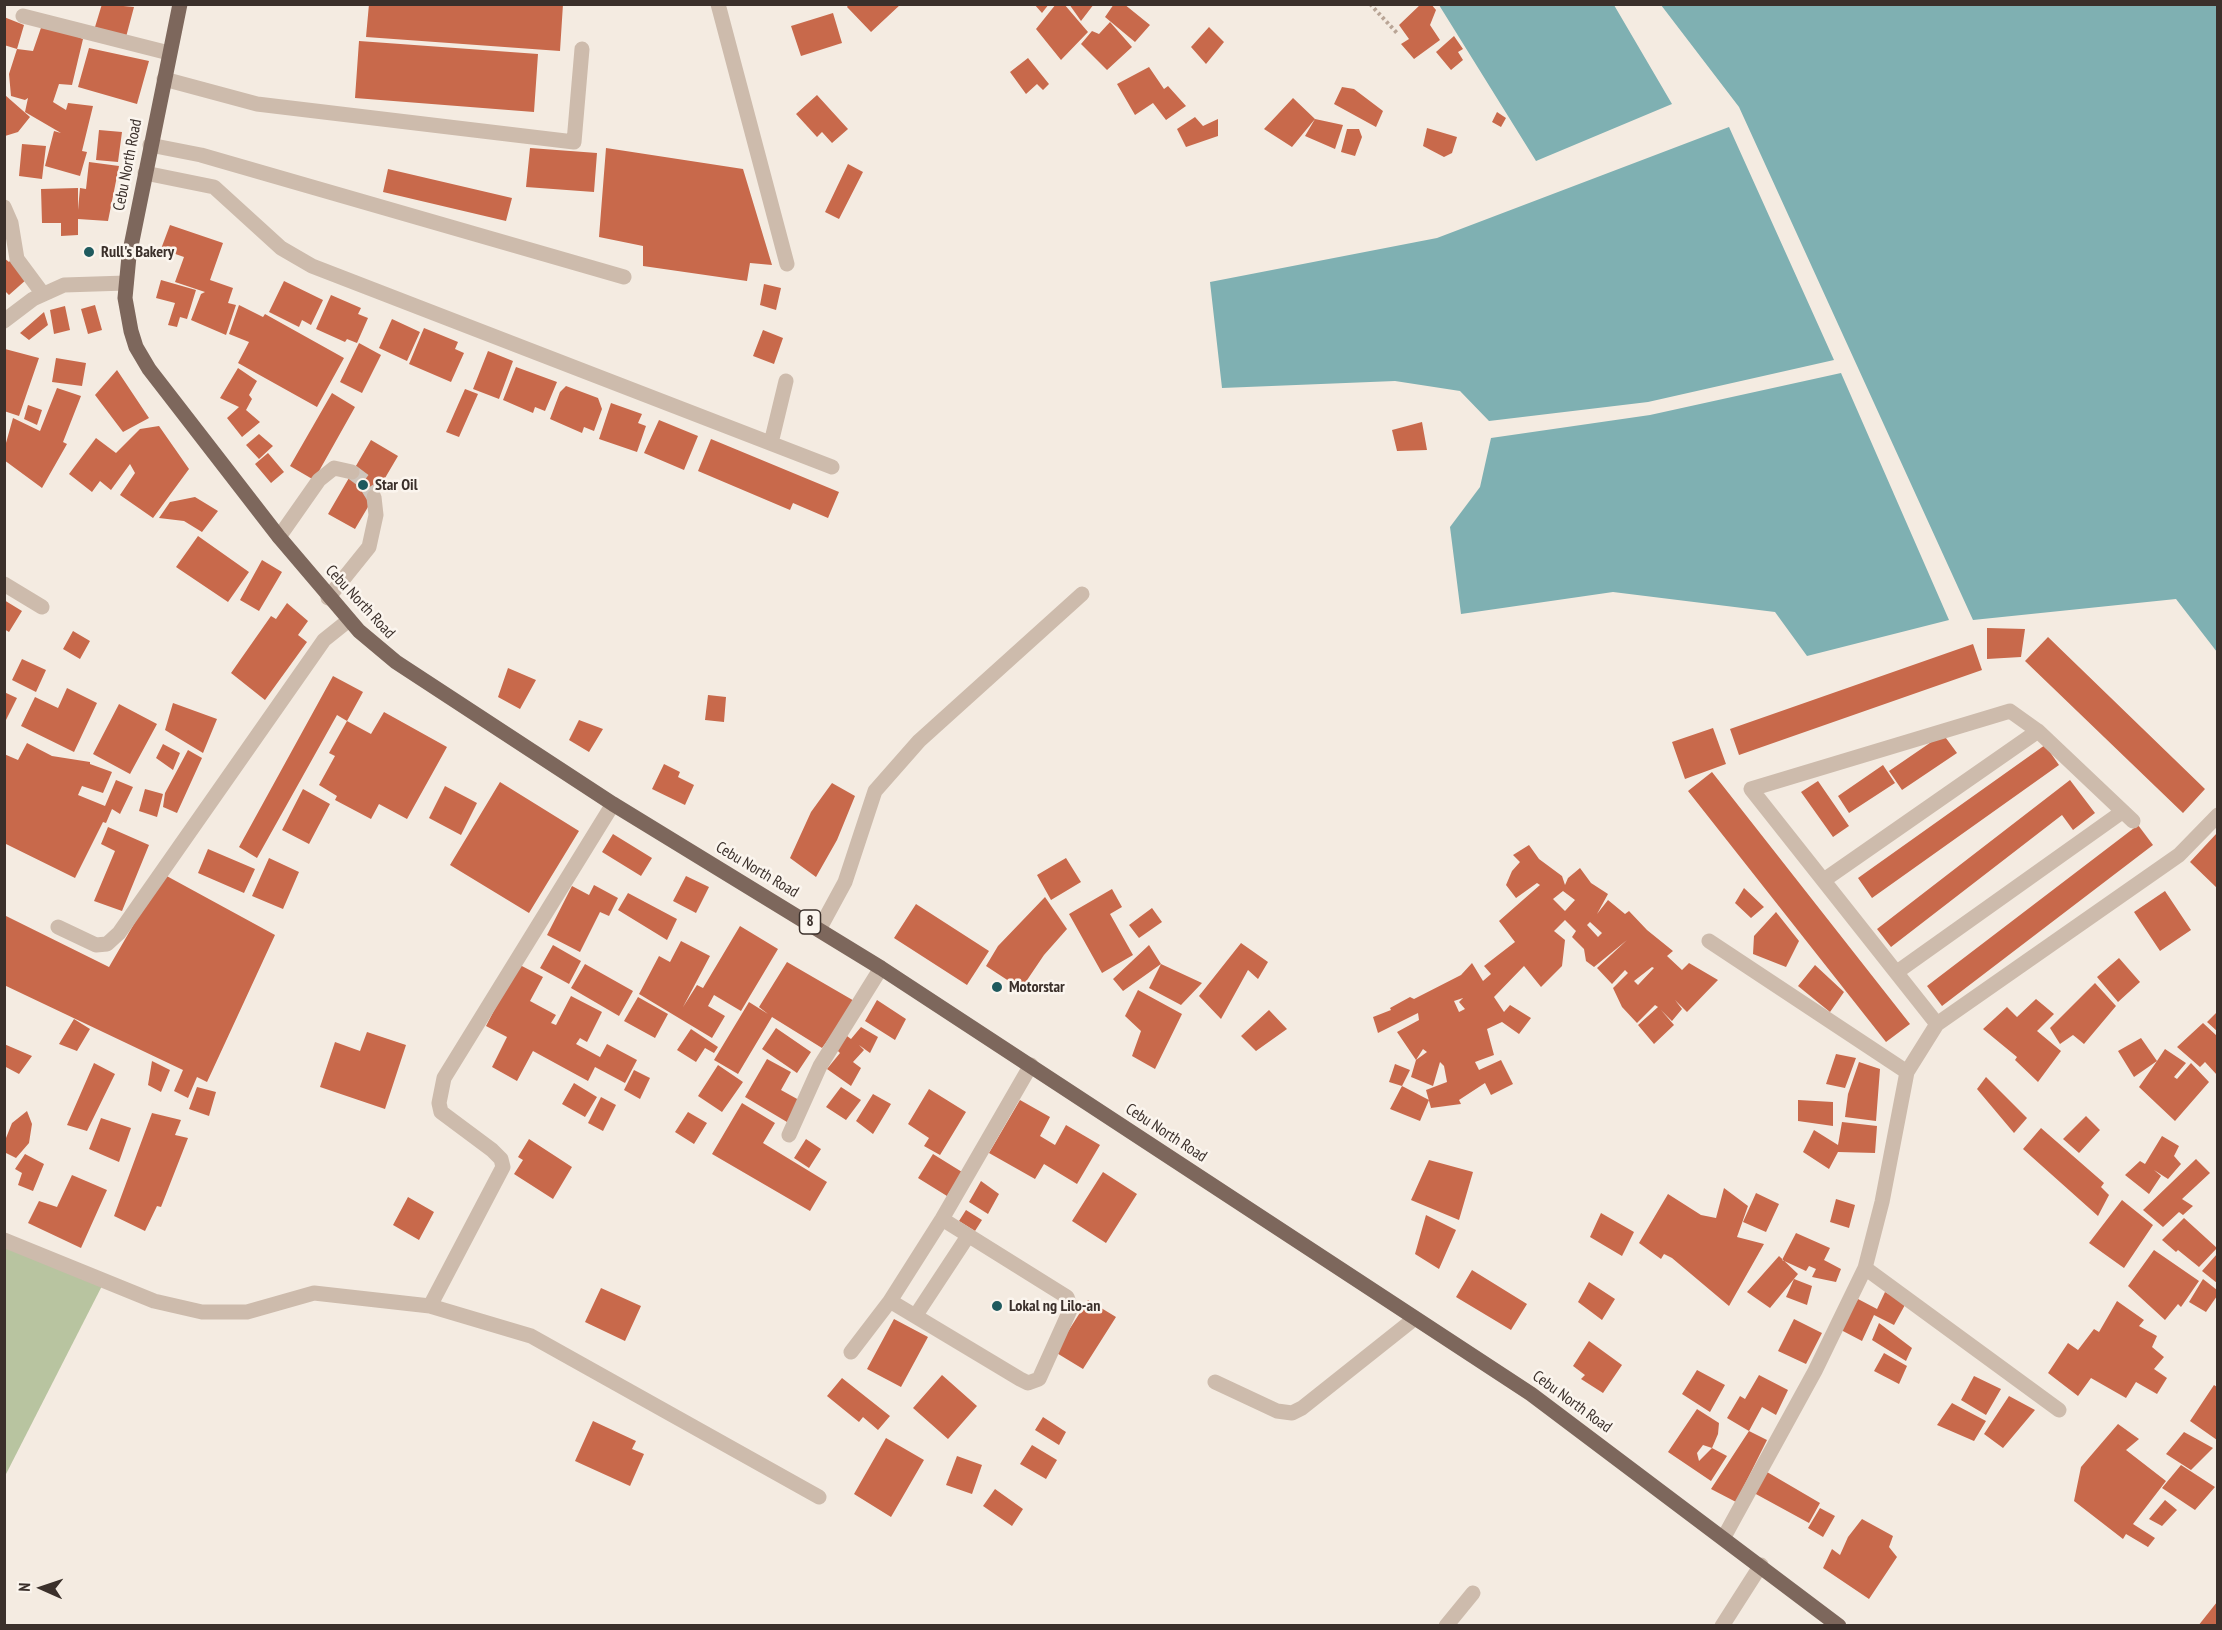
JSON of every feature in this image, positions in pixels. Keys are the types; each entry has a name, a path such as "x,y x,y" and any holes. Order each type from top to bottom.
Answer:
{"main road":[{"name":"Cebu North Road","path":"180,4 150,145 126,283 125,298 131,331 145,364 279,537 328,598 349,620 396,663 613,804 820,928 1531,1395 1724,1537 1839,1626"}],"street":[{"path":"718,4 787,264"},
{"path":"23,16 169,53"},
{"path":"164,78 257,104 573,142 582,49"},
{"path":"150,145 201,155 624,277"},
{"path":"145,173 214,187 280,248 312,266 832,467"},
{"path":"4,207 11,223 17,259 43,294"},
{"path":"4,321 43,294 64,285 126,283"},
{"path":"771,443 786,381"},
{"path":"279,537 319,480 334,468 352,472"},
{"path":"328,598 369,547 376,515 374,498"},
{"path":"4,584 42,608"},
{"path":"820,928 845,882 875,791 919,741 1082,594"},
{"path":"58,927 96,945 107,944 119,933 324,640 349,620"},
{"path":"1896,972 2128,816 2038,730 2010,711 1751,789 1937,1024"},
{"path":"1824,880 2038,730"},
{"path":"430,1306 503,1167 501,1159 492,1150 441,1112 439,1103 444,1078 613,804"},
{"path":"1724,1537 1815,1371 1865,1268 1882,1202 1907,1072 1937,1024 2179,855 2217,814"},
{"path":"1709,941 1907,1072"},
{"path":"789,1135 820,1066 881,968"},
{"path":"851,1352 890,1300 942,1219 1031,1065"},
{"path":"890,1300 1020,1379 1028,1383 1039,1378 1071,1308 1067,1297 942,1219"},
{"path":"916,1315 968,1236"},
{"path":"4,1240 154,1301 202,1311 247,1312 314,1293 430,1306 531,1336 819,1497"},
{"path":"1865,1268 2059,1410"},
{"path":"1215,1382 1276,1411 1292,1413 1302,1408 1414,1318"},
{"path":"1722,1626 1761,1565"},
{"path":"1446,1626 1473,1593"}],"path":[{"path":"1370,4 1397,33"}],"green space":[{"path":"5,1239 105,1280 5,1476"}],"water":[{"path":"1439,5 1614,5 1672,104 1536,161"},
{"path":"1661,5 2217,5 2217,652 2176,599 1973,620 1739,107"},
{"path":"1729,127 1834,360 1648,402 1489,421 1460,391 1395,381 1222,388 1210,282 1437,238"},
{"path":"1841,373 1949,620 1807,656 1775,612 1613,592 1461,614 1450,527 1480,487 1491,438 1650,415"}],"building":[{"path":"102,4 134,7 126,37 95,27"},
{"path":"369,4 563,4 560,51 366,37"},
{"path":"849,4 901,4 871,32 847,7"},
{"path":"1034,4 1049,4 1042,13"},
{"path":"1056,4 1064,4 1088,32 1061,60 1036,29"},
{"path":"1069,4 1094,4 1081,21"},
{"path":"1114,4 1124,4 1150,25 1135,42 1105,17"},
{"path":"1421,4 1431,4 1436,10 1430,25 1440,40 1414,59 1401,44 1409,39 1399,25"},
{"path":"833,13 842,43 801,56 791,26"},
{"path":"4,17 24,25 17,49 4,45"},
{"path":"43,22 83,39 72,85 59,84 53,102 66,110 68,103 93,106 82,151 87,152 80,176 45,166 54,131 61,133 25,112 28,98 25,100 11,96 9,74 17,49 33,51"},
{"path":"1110,22 1132,47 1107,70 1081,44 1092,31 1099,34"},
{"path":"1209,27 1224,42 1206,64 1191,47"},
{"path":"1454,36 1463,49 1458,52 1463,60 1451,70 1436,52"},
{"path":"359,41 538,54 534,112 355,98"},
{"path":"89,48 149,61 137,104 78,87"},
{"path":"1028,58 1049,84 1043,90 1037,84 1026,94 1010,72"},
{"path":"1149,67 1164,89 1168,86 1186,106 1166,120 1153,103 1135,115 1117,84"},
{"path":"1342,87 1354,89 1383,111 1376,127 1334,104"},
{"path":"5,95 30,117 18,132 5,136"},
{"path":"817,95 848,129 832,143 822,132 817,137 796,114"},
{"path":"1293,98 1315,119 1292,147 1264,129"},
{"path":"1497,112 1506,118 1501,127 1492,122"},
{"path":"1195,117 1203,126 1218,119 1218,136 1186,147 1177,129"},
{"path":"1315,119 1343,125 1335,149 1305,136"},
{"path":"1427,128 1457,137 1452,153 1444,157 1423,146"},
{"path":"1347,129 1359,129 1362,137 1355,156 1341,152"},
{"path":"99,130 122,132 118,162 96,160"},
{"path":"22,144 46,146 42,179 19,176"},
{"path":"530,148 597,153 594,192 526,187"},
{"path":"606,148 743,169 772,265 750,263 747,281 643,266 643,246 599,237"},
{"path":"89,162 119,166 108,221 78,219 78,235 61,236 61,223 42,223 41,189 78,188 78,210 80,188 86,189"},
{"path":"848,164 863,172 839,219 825,212"},
{"path":"388,169 512,198 506,221 383,192"},
{"path":"170,225 223,243 210,280 233,288 228,303 236,305 226,335 191,320 201,294 205,292 175,282 184,257 161,249"},
{"path":"4,258 9,262 11,260 27,279 9,295 4,290"},
{"path":"161,280 196,290 187,319 180,317 177,327 168,325 175,303 156,298"},
{"path":"284,281 323,300 311,325 302,320 299,327 269,312"},
{"path":"764,284 781,288 776,310 760,305"},
{"path":"331,295 361,308 358,314 368,318 357,343 347,339 345,342 316,329"},
{"path":"95,305 102,330 88,334 81,309"},
{"path":"239,305 263,317 265,314 344,358 317,407 238,363 249,342 229,334"},
{"path":"65,306 70,330 54,334 50,310"},
{"path":"44,312 48,325 29,340 20,333"},
{"path":"392,319 420,332 407,361 379,348"},
{"path":"424,328 458,342 455,349 464,353 451,382 409,364"},
{"path":"763,330 783,338 774,364 753,356"},
{"path":"359,343 381,355 362,393 340,382"},
{"path":"5,349 39,358 19,416 4,411"},
{"path":"488,351 513,361 499,399 473,389"},
{"path":"56,358 86,363 82,386 52,382"},
{"path":"516,367 557,382 545,411 535,407 533,413 503,400"},
{"path":"238,368 257,381 249,395 252,399 246,410 260,422 242,437 227,418 239,407 220,398"},
{"path":"117,370 149,418 123,432 95,395"},
{"path":"566,386 598,398 602,409 594,431 584,427 582,433 550,419 560,392"},
{"path":"57,388 81,396 63,442 67,444 42,488 4,460 4,450 13,418 40,431"},
{"path":"465,389 478,394 459,437 446,432"},
{"path":"332,393 355,407 314,480 290,466"},
{"path":"611,403 642,414 638,423 646,426 637,452 599,439"},
{"path":"28,405 42,410 37,425 24,419"},
{"path":"659,420 698,436 684,470 644,453"},
{"path":"1422,422 1427,450 1397,451 1392,430"},
{"path":"159,426 189,469 153,518 120,495 135,473 130,464 111,490 100,481 92,492 69,474 96,438 116,453 140,429"},
{"path":"259,434 273,446 259,459 246,445"},
{"path":"711,439 839,492 828,518 793,503 790,510 698,471"},
{"name":"Star Oil","path":"371,440 398,456 355,529 328,514"},
{"path":"268,453 284,472 271,483 255,464"},
{"path":"195,497 218,511 202,532 184,521 159,518 170,502"},
{"path":"198,536 249,572 228,602 176,567"},
{"path":"262,560 282,572 259,611 240,600"},
{"path":"4,600 22,611 9,632 4,629"},
{"path":"287,603 308,621 298,635 307,642 265,700 231,673 271,616 276,619"},
{"path":"1987,628 2025,629 2021,657 1987,659"},
{"path":"73,631 90,641 80,659 63,649"},
{"path":"2048,637 2205,789 2183,813 2025,661"},
{"path":"1973,644 1982,670 1739,755 1730,729"},
{"path":"22,659 46,670 36,692 12,680"},
{"path":"508,668 536,680 520,709 498,697"},
{"path":"333,676 363,692 347,721 337,715 257,858 239,847"},
{"path":"67,688 97,703 74,752 21,726 35,697 58,708"},
{"path":"4,692 17,698 6,720 4,719"},
{"path":"708,695 726,697 724,722 705,720"},
{"path":"173,703 217,719 203,753 165,730"},
{"path":"119,704 157,724 130,774 93,754"},
{"path":"384,712 447,747 407,819 379,804 371,819 335,800 337,796 319,785 335,756 329,753 347,721 371,734"},
{"path":"579,720 603,729 589,752 569,740"},
{"path":"1713,728 1726,764 1685,779 1672,742"},
{"path":"1943,734 1957,753 1902,790 1889,771"},
{"path":"27,743 52,756 90,762 90,764 112,772 103,793 82,786 78,795 105,806 116,780 133,787 120,814 112,809 106,823 103,822 75,878 6,844 4,847 4,754 18,760"},
{"path":"163,744 180,753 173,770 156,758"},
{"path":"2045,745 2059,765 1872,898 1858,878"},
{"path":"188,750 202,758 177,813 163,807 165,793"},
{"path":"664,764 680,772 678,777 694,785 685,805 652,789"},
{"path":"1883,765 1895,783 1849,813 1838,796"},
{"path":"1712,772 1910,1024 1886,1042 1688,791"},
{"path":"2070,780 2095,813 2073,830 2062,815 1891,947 1877,929"},
{"path":"1818,781 1849,826 1833,837 1801,792"},
{"path":"500,782 579,831 529,913 450,865"},
{"path":"832,783 855,796 837,840 816,877 790,858 811,812"},
{"path":"445,786 477,803 461,835 429,818"},
{"path":"145,789 163,794 157,817 139,811"},
{"path":"303,789 330,804 309,844 282,830"},
{"path":"2138,825 2153,845 1942,1006 1927,986"},
{"path":"108,827 149,845 122,911 94,901 115,851 101,844"},
{"path":"2217,833 2217,888 2190,862"},
{"path":"613,834 652,858 641,876 602,852"},
{"path":"1529,845 1539,859 1562,876 1565,885 1568,878 1580,868 1591,883 1608,894 1597,914 1608,900 1625,914 1629,911 1647,930 1673,951 1667,956 1682,970 1689,963 1718,980 1687,1012 1675,1000 1682,1009 1672,1021 1661,1010 1674,1025 1654,1044 1638,1025 1658,1007 1655,1005 1637,1023 1622,1007 1613,988 1628,973 1625,970 1612,984 1597,968 1627,940 1594,967 1586,961 1584,949 1572,937 1576,931 1565,920 1554,931 1565,940 1562,966 1541,987 1524,966 1494,997 1504,1012 1510,1005 1531,1018 1519,1034 1502,1022 1487,1029 1494,1055 1475,1062 1479,1070 1501,1060 1513,1084 1491,1095 1485,1083 1459,1100 1461,1104 1431,1108 1426,1090 1447,1082 1444,1066 1440,1062 1433,1086 1411,1077 1416,1060 1397,1032 1419,1020 1418,1013 1378,1033 1373,1017 1391,1010 1390,1008 1410,997 1414,999 1461,975 1472,963 1483,981 1491,974 1484,966 1515,942 1499,921 1540,885 1537,883 1516,898 1506,885 1512,871 1520,862 1513,855","holes":["1563,891 1575,900 1565,911 1553,899","1590,922 1602,933 1598,937 1587,925","1652,967 1654,968 1638,985 1634,981","1463,998 1459,1002 1465,1009 1459,1012 1454,1001","1423,1049 1427,1052 1416,1060"]},
{"path":"208,849 255,869 244,893 198,873"},
{"path":"269,858 299,872 283,909 252,896"},
{"path":"1066,858 1081,882 1051,900 1037,875"},
{"path":"163,874 275,935 207,1082 197,1077 188,1098 174,1091 183,1070 4,985 4,915 109,967"},
{"path":"686,876 709,887 696,913 673,901"},
{"path":"594,885 618,898 609,916 600,912 580,952 547,935 572,886 589,895"},
{"path":"1744,888 1764,907 1751,918 1735,903"},
{"path":"1112,889 1122,907 1110,914 1133,955 1102,973 1069,914"},
{"path":"2165,891 2191,930 2160,951 2134,912"},
{"path":"628,893 677,919 667,940 618,910"},
{"path":"1045,897 1067,929 1044,955 1021,989 986,966 998,946"},
{"path":"916,904 989,951 967,985 894,938"},
{"path":"1152,908 1162,922 1139,938 1129,925"},
{"path":"1776,912 1799,941 1786,967 1753,954 1754,936"},
{"path":"740,926 778,949 741,1011 714,995 708,1006 725,1016 712,1038 639,994 659,956 670,962 681,941 710,956 683,1007 697,985 703,988"},
{"path":"1241,943 1268,962 1258,979 1248,970 1221,1019 1199,996"},
{"path":"553,945 581,961 569,984 540,968"},
{"path":"1149,945 1161,964 1123,991 1113,979"},
{"path":"2119,958 2140,982 2118,1002 2097,977"},
{"path":"787,962 856,1002 822,1048 772,1017 738,1074 714,1060 749,1002 768,1014 759,1007"},
{"path":"518,964 543,977 530,1001 556,1015 551,1023 556,1025 571,996 602,1012 587,1042 580,1038 576,1044 600,1057 607,1044 637,1060 625,1083 595,1067 588,1081 533,1051 517,1081 492,1067 507,1037 486,1026"},
{"path":"585,964 633,991 619,1016 571,988"},
{"path":"1161,964 1202,983 1181,1005 1149,988"},
{"path":"1815,965 1844,992 1830,1012 1798,986"},
{"path":"2095,983 2116,1006 2084,1044 2073,1035 2060,1044 2050,1028"},
{"path":"1138,990 1182,1014 1155,1069 1132,1056 1141,1031 1125,1016"},
{"path":"638,997 668,1014 655,1038 624,1021"},
{"path":"2036,999 2054,1014 2037,1031 2061,1051 2038,1082 2015,1060 2017,1057 1983,1029 2007,1007 2017,1017"},
{"path":"877,1000 906,1019 895,1040 865,1021"},
{"path":"1269,1010 1287,1029 1256,1051 1241,1036"},
{"path":"2217,1012 2217,1031 2207,1022"},
{"path":"74,1019 90,1029 77,1051 59,1044"},
{"path":"2203,1023 2217,1036 2217,1075 2205,1062 2200,1067 2177,1047"},
{"path":"861,1027 878,1037 870,1053 859,1045 864,1050 853,1062 861,1068 851,1086 827,1069 840,1053 837,1050 847,1036 851,1039"},
{"path":"776,1028 811,1052 797,1073 762,1049"},
{"path":"691,1029 718,1047 714,1053 705,1048 696,1062 677,1050"},
{"path":"367,1032 406,1045 385,1109 320,1087 335,1042 360,1051"},
{"path":"2141,1038 2157,1061 2134,1077 2118,1051"},
{"path":"4,1044 32,1056 19,1074 4,1066"},
{"path":"2165,1049 2186,1063 2174,1077 2177,1079 2191,1063 2209,1082 2175,1121 2139,1087"},
{"path":"1836,1054 1856,1058 1845,1088 1826,1084"},
{"path":"767,1059 791,1072 781,1090 799,1100 787,1122 745,1097"},
{"path":"152,1061 170,1070 161,1092 148,1085"},
{"path":"1859,1062 1880,1069 1876,1121 1845,1117 1848,1094"},
{"path":"94,1063 115,1074 87,1131 67,1125"},
{"path":"1395,1064 1410,1070 1402,1086 1389,1082"},
{"path":"718,1065 743,1082 722,1112 698,1096"},
{"path":"634,1070 650,1078 640,1099 624,1090"},
{"path":"1986,1077 2027,1118 2014,1133 1977,1089"},
{"path":"574,1083 597,1097 585,1117 562,1104"},
{"path":"1402,1086 1429,1100 1420,1121 1390,1109"},
{"path":"197,1087 216,1092 209,1116 189,1109"},
{"path":"841,1087 861,1100 846,1120 826,1107"},
{"path":"929,1089 966,1112 940,1155 924,1146 929,1138 908,1124"},
{"path":"873,1094 891,1104 873,1134 856,1121"},
{"path":"601,1097 616,1105 603,1131 588,1123"},
{"path":"1020,1100 1050,1117 1040,1136 1055,1145 1066,1125 1100,1145 1077,1184 1044,1164 1035,1179 989,1153"},
{"path":"1798,1100 1833,1102 1833,1126 1798,1121"},
{"path":"742,1103 775,1123 763,1143 827,1182 810,1211 712,1154"},
{"path":"27,1111 32,1124 29,1143 16,1158 4,1152 4,1143 12,1123"},
{"path":"688,1112 707,1123 694,1144 675,1132"},
{"path":"152,1113 181,1120 175,1135 188,1138 161,1207 157,1206 145,1231 114,1216"},
{"path":"2086,1116 2100,1130 2079,1153 2063,1139"},
{"path":"101,1118 131,1128 119,1162 89,1149"},
{"path":"1842,1122 1877,1126 1875,1153 1838,1152 1829,1169 1803,1152 1814,1130 1838,1145"},
{"path":"2041,1128 2104,1183 2101,1187 2109,1195 2098,1216 2023,1149"},
{"path":"2162,1136 2179,1146 2174,1156 2181,1164 2168,1179 2154,1170 2161,1176 2149,1194 2125,1175 2140,1161 2145,1164"},
{"path":"529,1139 572,1167 553,1199 514,1174 523,1160 518,1157"},
{"path":"806,1139 821,1149 809,1168 794,1158"},
{"path":"25,1154 44,1164 33,1191 18,1185 22,1173 15,1169"},
{"path":"933,1154 962,1172 947,1196 918,1178"},
{"path":"2196,1159 2210,1173 2182,1199 2193,1206 2183,1215 2179,1212 2163,1227 2143,1210"},
{"path":"1429,1160 1473,1172 1459,1220 1411,1200"},
{"path":"1103,1172 1137,1194 1106,1243 1072,1221"},
{"path":"72,1175 107,1190 81,1248 28,1223 39,1201 57,1207"},
{"path":"981,1181 999,1194 988,1214 969,1202"},
{"path":"1724,1188 1748,1206 1737,1237 1764,1244 1729,1306 1672,1258 1664,1254 1661,1259 1639,1243 1668,1194 1701,1215 1716,1218"},
{"path":"1756,1193 1779,1204 1766,1232 1743,1222"},
{"path":"408,1197 434,1212 419,1240 393,1225"},
{"path":"1836,1199 1855,1205 1849,1228 1830,1222"},
{"path":"2122,1200 2153,1225 2124,1268 2089,1243"},
{"path":"966,1210 982,1220 975,1231 959,1221"},
{"path":"1601,1213 1634,1232 1622,1256 1590,1237"},
{"path":"1426,1215 1456,1230 1439,1269 1415,1254"},
{"path":"2184,1218 2217,1248 2199,1267 2162,1240"},
{"path":"1796,1233 1830,1248 1824,1260 1841,1269 1836,1282 1812,1277 1816,1269 1809,1266 1806,1271 1782,1260"},
{"path":"2154,1250 2199,1281 2181,1307 2178,1304 2165,1320 2128,1286"},
{"path":"2217,1254 2217,1283 2202,1271"},
{"path":"1779,1256 1798,1274 1770,1308 1747,1292"},
{"path":"1472,1270 1527,1304 1511,1330 1456,1297"},
{"path":"1794,1279 1812,1286 1807,1305 1786,1297"},
{"path":"2203,1279 2217,1290 2217,1296 2206,1312 2189,1302"},
{"path":"1589,1282 1615,1299 1602,1320 1578,1302"},
{"path":"601,1288 641,1306 625,1341 585,1322"},
{"path":"1885,1292 1906,1303 1894,1325 1874,1315 1862,1341 1841,1330 1858,1299 1877,1309"},
{"path":"1088,1300 1116,1317 1083,1369 1055,1352"},
{"path":"2117,1301 2144,1320 2139,1326 2157,1336 2152,1347 2164,1357 2154,1369 2167,1378 2157,1394 2136,1382 2126,1398 2091,1378 2078,1396 2048,1373 2068,1343 2078,1350 2094,1329 2099,1332"},
{"path":"894,1319 928,1337 901,1387 867,1369"},
{"path":"1794,1319 1822,1333 1806,1364 1778,1351"},
{"path":"1879,1323 1912,1348 1906,1361 1872,1340"},
{"path":"1589,1341 1622,1365 1603,1393 1581,1379 1585,1375 1573,1366"},
{"path":"1884,1353 1907,1366 1899,1384 1874,1371"},
{"path":"1697,1370 1725,1385 1710,1412 1682,1394"},
{"path":"942,1375 977,1406 948,1439 913,1408"},
{"path":"1759,1375 1788,1390 1776,1415 1762,1407 1749,1431 1727,1418 1740,1396 1745,1399"},
{"path":"1974,1376 2001,1389 1986,1415 1961,1400"},
{"path":"842,1378 890,1416 878,1430 863,1417 859,1422 827,1396"},
{"path":"2214,1385 2217,1387 2217,1440 2190,1421"},
{"path":"2009,1396 2035,1410 2003,1448 1984,1434"},
{"path":"1952,1403 1986,1421 1974,1441 1937,1425"},
{"path":"1697,1409 1719,1423 1718,1434 1712,1448 1727,1456 1711,1481 1668,1452","holes":["1703,1445 1712,1448 1699,1461 1697,1453"]},
{"path":"1043,1417 1066,1432 1059,1445 1035,1430"},
{"path":"593,1421 636,1441 632,1449 644,1454 630,1486 575,1461"},
{"path":"2118,1424 2139,1439 2126,1450 2166,1481 2133,1524 2155,1538 2148,1547 2126,1534 2123,1539 2074,1501 2081,1467"},
{"path":"1749,1431 1767,1440 1736,1502 1711,1489"},
{"path":"2184,1432 2213,1448 2191,1470 2166,1454"},
{"path":"886,1438 924,1460 891,1517 854,1494"},
{"path":"1032,1445 1057,1460 1046,1479 1020,1464"},
{"path":"957,1456 982,1465 972,1494 946,1485"},
{"path":"2181,1465 2215,1487 2195,1510 2162,1488"},
{"path":"1767,1472 1820,1503 1809,1523 1754,1493"},
{"path":"995,1489 1023,1509 1012,1526 983,1506"},
{"path":"2165,1500 2177,1510 2162,1526 2149,1519"},
{"path":"1820,1508 1835,1516 1823,1537 1808,1528"},
{"path":"1862,1519 1893,1536 1889,1547 1897,1557 1869,1599 1823,1568 1832,1549 1840,1555 1848,1537"},
{"path":"2217,1602 2217,1626 2198,1626"}],"tunnel":[{"path":"352,472 364,481 374,497"}],"place":[{"name":"Rull's Bakery","path":"89,252"},
{"name":"Star Oil","path":"363,485"},
{"name":"Motorstar","path":"997,987"},
{"name":"Lokal ng Lilo-an","path":"997,1306"}]}
